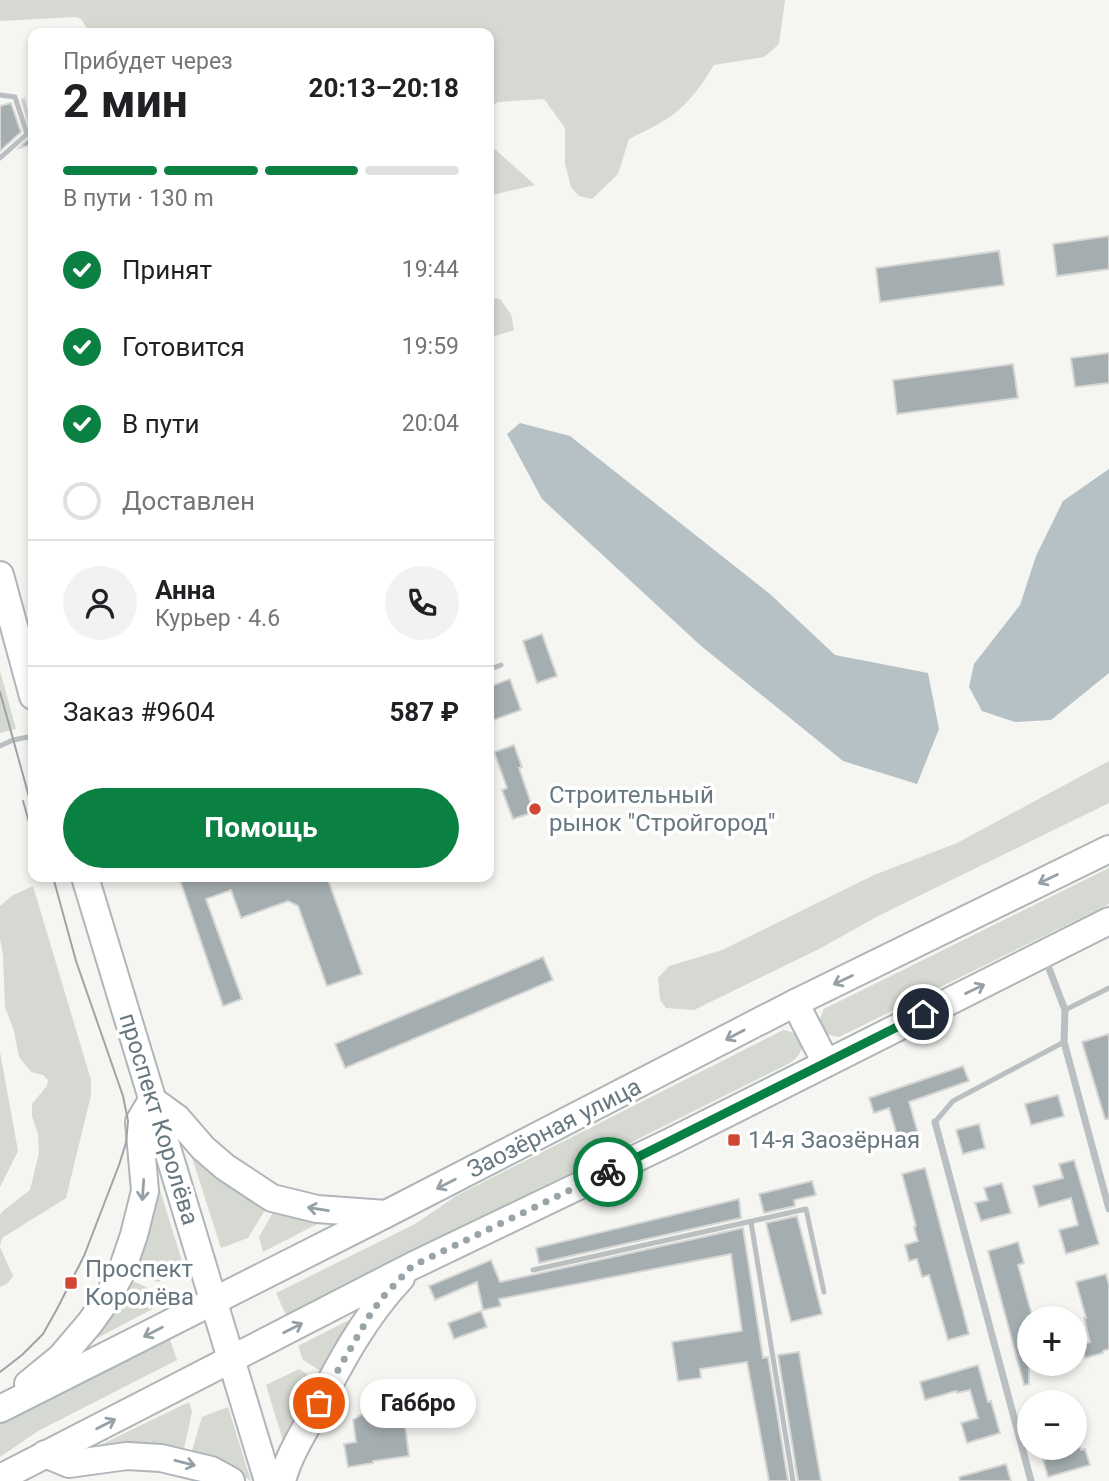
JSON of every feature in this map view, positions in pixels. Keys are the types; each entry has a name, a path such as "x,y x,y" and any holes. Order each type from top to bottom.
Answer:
{"main road":[{"path":"0,575 28,678"},
{"name":"Заозёрная улица","path":"1,1409 796,1003 1109,849"},
{"name":"проспект Королёва","path":"87,882 268,1481"},
{"path":"0,1478 412,1266 670,1142 1109,921"},
{"path":"796,1003 826,1063"},
{"path":"1,1409 61,1357 96,1315 121,1273 145,1191 139,1122 152,1100 177,1118 203,1148 225,1167 272,1198 317,1209 386,1214"},
{"path":"282,1481 285,1469 330,1382 371,1313 412,1266"},
{"path":"45,1454 69,1464 127,1456 161,1458 211,1470 231,1481"}],"street":[{"path":"1044,954 1065,1010 1064,1042 1109,1209"},
{"path":"935,1122 1031,1481"}],"lane":[{"path":"0,95 15,97 27,134 0,158"},
{"path":"494,668 501,665"},
{"path":"0,746 28,737"},
{"path":"1065,1010 1109,988"},
{"path":"935,1122 953,1101 1064,1042"},
{"path":"533,1270 806,1209 824,1292"},
{"path":"751,1222 793,1481"}],"shaded area":[{"path":"0,0 785,0 779,44 764,57 714,65 696,92 677,111 629,139 618,174 592,199 579,196 571,187 565,164 565,128 544,99 494,104 494,28 87,28 81,19 75,17 0,21"},
{"path":"494,148 535,185 494,195"},
{"path":"494,298 500,299 511,314 514,330 494,336"},
{"path":"520,423 570,436 770,594 835,655 928,673 939,729 917,784 843,761 700,645 542,499 507,434"},
{"path":"1109,469 1109,673 1051,720 1015,722 982,711 969,687 974,664 1020,605 1036,556 1063,501"},
{"path":"0,671 16,729 0,733"},
{"path":"1109,761 1109,803 694,1010 666,1008 660,1000 658,978 669,966 722,950 874,875 957,843"},
{"path":"1109,868 1109,904 839,1037 825,1034 821,1027 824,1009"},
{"path":"33,886 91,1080 91,1095 66,1198 2,1238 0,1246 0,1215 30,1190 39,1153 32,1104 47,1086 48,1080 43,1075 31,1072 19,1057 14,1031 5,1007 0,906 13,895"},
{"path":"783,1030 796,1035 802,1043 800,1053 790,1063 286,1315 276,1293 415,1224 456,1196"},
{"path":"0,1052 18,1151 0,1187"},
{"path":"186,1139 267,1207 248,1238 221,1248"},
{"path":"157,1180 184,1268 158,1282 133,1273"},
{"path":"275,1209 323,1221 263,1252 259,1237"},
{"path":"0,1247 13,1276 8,1283 0,1287"},
{"path":"130,1280 152,1291 160,1305 88,1343"},
{"path":"361,1314 324,1373 303,1360 298,1346"},
{"path":"169,1337 177,1360 38,1431 0,1457 0,1423"},
{"path":"299,1369 319,1382 284,1444 266,1385"},
{"path":"189,1402 192,1412 183,1453 94,1448"},
{"path":"228,1407 251,1481 241,1474 191,1454 202,1417"}],"building":[{"path":"24,99 28,121 22,100"},
{"path":"11,103 21,132 0,151 0,106"},
{"path":"1109,236 1109,269 1057,276 1053,244"},
{"path":"999,251 1004,285 880,302 876,268"},
{"path":"1109,353 1109,383 1075,387 1071,358"},
{"path":"1013,364 1018,398 897,414 893,380"},
{"path":"542,634 557,676 537,683 523,641"},
{"path":"510,679 521,710 494,720 494,685"},
{"path":"514,745 534,812 513,819 502,790 507,788 494,752"},
{"path":"181,882 329,882 362,974 327,986 298,906 288,901 241,918 231,890 206,899 242,999 223,1006"},
{"path":"543,957 553,980 345,1068 335,1044"},
{"path":"1109,1034 1109,1119 1105,1119 1082,1042"},
{"path":"963,1066 969,1081 909,1102 918,1133 898,1138 889,1108 874,1113 869,1098"},
{"path":"1058,1095 1064,1116 1031,1125 1025,1104"},
{"path":"979,1124 985,1148 963,1154 956,1130"},
{"path":"1074,1160 1099,1244 1066,1254 1059,1230 1078,1225 1071,1198 1039,1207 1033,1186 1063,1178 1059,1164"},
{"path":"925,1168 969,1334 948,1340 929,1275 922,1277 917,1259 909,1261 905,1245 918,1241 902,1174"},
{"path":"812,1181 816,1195 794,1200 795,1206 764,1213 759,1194"},
{"path":"1002,1183 1011,1213 981,1221 975,1203 988,1200 984,1188"},
{"path":"739,1199 741,1218 539,1263 536,1248"},
{"path":"797,1216 822,1314 791,1322 766,1223"},
{"path":"743,1228 763,1358 768,1357 788,1481 769,1481 747,1362 700,1369 701,1378 678,1381 672,1342 742,1331 731,1254 499,1299 501,1306 483,1310 477,1282 435,1300 429,1286 491,1260 500,1282"},
{"path":"1018,1242 1024,1263 1018,1265 1029,1306 1017,1306 1017,1359 988,1251"},
{"path":"1106,1274 1109,1285 1109,1349 1087,1357 1087,1343 1090,1342 1087,1306 1083,1306 1076,1282"},
{"path":"481,1311 487,1327 454,1339 448,1323"},
{"path":"799,1352 821,1481 798,1481 778,1355"},
{"path":"978,1365 1000,1433 967,1443 961,1423 978,1418 970,1390 925,1400 920,1382"},
{"path":"1022,1376 1029,1376 1029,1384 1024,1385"},
{"path":"410,1389 419,1397 424,1420 405,1424 409,1456 348,1467 344,1444 356,1442 353,1420 367,1411 381,1408"},
{"path":"1087,1455 1090,1465 1048,1477 1043,1460 1087,1460"},
{"path":"1006,1464 1011,1481 960,1481 959,1477"}],"tram line":[{"path":"0,692 28,793"},
{"path":"23,801 28,818"},
{"path":"0,1372 43,1334 57,1309 84,1256 126,1143 128,1121 123,1096 76,961 54,882"}],"way so far":[{"path":"319,1403 371,1313 412,1266 608,1172"}],"place":[{"name":"Строительный рынок \"Стройгород\"","path":"535,809"},
{"name":"14-я Заозёрная","path":"734,1140"},
{"name":"Проспект Королёва","path":"71,1283"},
{"name":"Габбро","path":"319,1403"}],"route":[{"path":"608,1172 923,1014"}]}
